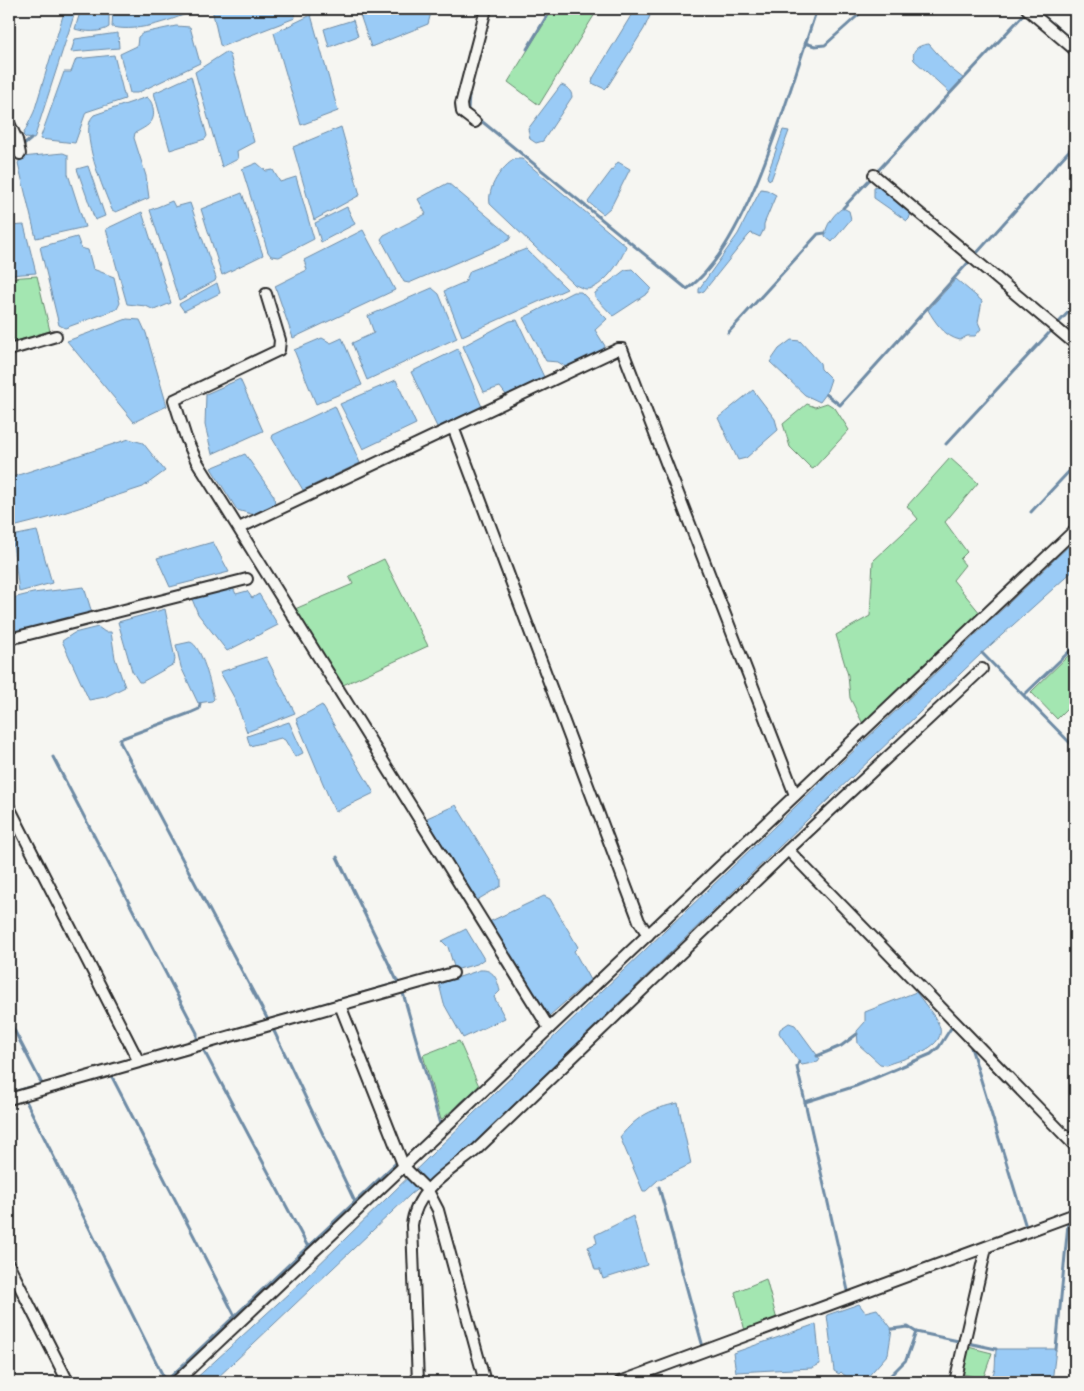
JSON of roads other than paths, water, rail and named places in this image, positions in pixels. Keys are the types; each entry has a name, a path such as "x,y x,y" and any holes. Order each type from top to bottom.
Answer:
{"street":[{"path":"475,122 462,112 461,104 486,9"},
{"path":"1027,9 1075,50"},
{"path":"9,122 20,154"},
{"path":"874,175 1075,344"},
{"path":"266,294 280,340 279,350 174,400 190,448 549,1028"},
{"path":"9,350 56,336"},
{"path":"239,528 618,349 622,349 794,795"},
{"path":"453,427 639,921 648,935"},
{"path":"176,1382 406,1170 549,1028 1075,530"},
{"path":"9,639 247,579"},
{"path":"418,1382 412,1225 415,1208 426,1190 445,1172 476,1150 788,850 982,669"},
{"path":"9,807 140,1062"},
{"path":"788,850 1075,1146"},
{"path":"9,1099 453,973"},
{"path":"340,1005 406,1170 426,1190 438,1210 485,1382"},
{"path":"620,1382 1075,1214"},
{"path":"955,1382 986,1248"},
{"path":"9,1265 68,1382"}],"water":[{"path":"65,9 76,9 34,139 26,138 23,135 34,112"},
{"path":"81,9 109,9 109,27 92,31 75,29"},
{"path":"113,9 199,9 145,27 123,28 112,27"},
{"path":"212,9 293,9 295,18 223,46 220,45"},
{"path":"358,9 432,9 428,24 371,47"},
{"path":"635,9 653,9 644,29 608,86 605,89 592,83 593,78"},
{"path":"311,15 338,111 301,125 274,33"},
{"path":"353,20 358,36 329,47 324,29"},
{"path":"176,26 190,27 200,63 137,93 130,93 120,54 137,46 138,37 143,33"},
{"path":"118,33 119,48 71,52 75,39"},
{"path":"929,44 949,67 964,79 950,93 914,60 915,50 922,45"},
{"path":"226,52 230,55 254,142 237,151 238,159 222,167 195,72"},
{"path":"114,55 125,99 86,112 75,143 40,139 64,72 71,72 76,59"},
{"path":"191,76 207,136 205,139 170,150 154,93"},
{"path":"561,85 568,89 572,97 543,141 536,143 530,139 528,129"},
{"path":"147,97 154,113 152,121 135,133 134,138 146,176 149,198 116,212 112,210 94,161 90,147 90,122 94,115"},
{"path":"341,127 360,195 314,220 293,147"},
{"path":"783,130 789,131 771,180 767,176"},
{"path":"63,153 68,155 68,174 85,227 36,238 18,163 22,157"},
{"path":"515,159 522,159 626,246 616,266 599,285 586,289 575,285 490,204 491,191 496,178"},
{"path":"618,162 630,169 611,207 603,214 588,202"},
{"path":"257,163 266,171 273,170 280,182 296,177 314,239 279,257 271,256 268,252 242,169"},
{"path":"88,166 105,216 95,220 77,169"},
{"path":"448,183 511,236 509,240 409,283 404,282 381,239 384,235 426,214 418,199"},
{"path":"874,187 883,187 908,209 911,213 907,221 874,198"},
{"path":"761,189 776,195 760,237 751,233 704,291 699,293 699,289 738,234"},
{"path":"242,193 263,255 222,275 201,209"},
{"path":"172,201 175,207 190,203 216,278 215,281 179,300 150,210"},
{"path":"347,207 355,224 321,242 315,223"},
{"path":"843,208 849,211 851,219 832,242 825,236 827,228 834,216"},
{"path":"142,212 171,303 154,310 146,306 127,304 106,229"},
{"path":"24,225 36,273 9,275 9,226"},
{"path":"363,230 395,290 293,338 275,286 307,270 304,260"},
{"path":"77,237 81,248 88,250 93,269 114,277 120,303 117,309 65,328 59,325 40,247"},
{"path":"526,249 567,289 462,336 444,291 465,282 470,271"},
{"path":"632,269 651,288 648,293 613,316 595,297 595,293 625,270"},
{"path":"956,279 982,301 978,322 981,329 975,336 967,336 960,340 945,332 928,310"},
{"path":"217,283 220,293 184,311 179,304"},
{"path":"432,288 439,294 457,338 367,380 352,343 374,333 368,316"},
{"path":"573,292 581,292 607,319 595,330 605,346 602,351 566,367 558,362 546,361 523,318"},
{"path":"127,319 140,320 146,333 167,406 134,422 67,341"},
{"path":"517,320 544,377 507,396 500,387 484,392 463,346 510,321"},
{"path":"322,338 331,343 342,338 362,385 316,404 294,350"},
{"path":"791,340 800,341 820,363 821,369 831,379 826,394 820,402 805,395 770,362 779,349"},
{"path":"458,349 482,407 437,427 411,372"},
{"path":"240,379 263,431 212,454 205,425 206,394"},
{"path":"396,380 416,424 363,449 340,404"},
{"path":"753,390 775,419 778,430 746,458 738,460 718,418"},
{"path":"335,406 360,463 303,490 272,438 273,435"},
{"path":"129,439 143,443 165,471 143,487 48,518 9,528 9,478"},
{"path":"245,454 274,496 275,505 255,515 237,510 211,468"},
{"path":"37,531 52,583 19,592 12,536"},
{"path":"1075,540 1075,569 982,653 809,818 462,1155 411,1194 213,1382 192,1382 301,1282 473,1114"},
{"path":"213,542 229,572 170,587 157,558"},
{"path":"84,587 92,613 9,633 9,599 33,593"},
{"path":"233,588 236,594 247,591 252,598 259,594 278,625 227,651 198,614 192,599"},
{"path":"165,609 175,659 174,664 139,682 132,671 118,622"},
{"path":"98,627 105,632 111,632 115,658 125,687 105,697 89,700 62,641 74,633"},
{"path":"190,642 198,650 202,658 214,699 212,701 198,703 181,667 176,645"},
{"path":"266,657 295,713 247,732 235,699 220,672"},
{"path":"322,705 374,793 335,812 296,719"},
{"path":"289,722 303,753 295,757 285,740 281,738 250,746 247,736"},
{"path":"456,805 501,879 501,886 477,900 427,820 427,818"},
{"path":"544,896 550,899 578,947 574,951 590,980 549,1016 489,922"},
{"path":"466,929 484,959 477,964 455,970 448,947 442,941"},
{"path":"480,970 489,971 496,979 500,991 494,997 505,1018 463,1038 444,1004 439,984"},
{"path":"916,992 939,1024 940,1036 929,1048 886,1065 880,1064 858,1044 857,1031 865,1022 865,1012"},
{"path":"789,1023 795,1025 820,1059 818,1062 802,1065 799,1062 779,1033 780,1029"},
{"path":"678,1103 691,1164 658,1180 646,1191 643,1191 620,1137 639,1118 660,1108"},
{"path":"633,1216 647,1265 603,1279 600,1270 595,1270 588,1247 597,1243 595,1235"},
{"path":"859,1304 865,1312 877,1309 892,1329 888,1354 865,1380 852,1382 841,1372 839,1374 834,1371 827,1315"},
{"path":"816,1324 820,1364 812,1368 736,1372 733,1353"},
{"path":"996,1349 1056,1349 1052,1382 990,1382 995,1369"}],"waterway":[{"path":"527,49 551,9"},
{"path":"469,94 468,110 687,289 709,268 730,238 749,201 781,118 817,9"},
{"path":"805,43 815,46 825,45 865,9"},
{"path":"1035,9 1075,43"},
{"path":"843,208 1027,11"},
{"path":"9,149 25,144 31,139"},
{"path":"826,394 840,405 1075,144"},
{"path":"728,333 818,234 825,233"},
{"path":"946,444 1075,305"},
{"path":"1031,512 1075,465"},
{"path":"1024,695 1075,646"},
{"path":"982,653 1075,748"},
{"path":"200,704 199,709 120,739 120,742 268,1020 261,1022"},
{"path":"53,757 197,1033 197,1040 192,1042"},
{"path":"337,857 403,993 440,1124"},
{"path":"268,1020 398,983"},
{"path":"9,1020 42,1084"},
{"path":"805,1102 856,1086 931,1054 939,1047 951,1028 955,1029"},
{"path":"258,1031 260,1033 273,1029 355,1202"},
{"path":"817,1056 841,1046 857,1034"},
{"path":"970,1044 1026,1227"},
{"path":"202,1047 308,1247"},
{"path":"799,1062 797,1067 849,1295"},
{"path":"109,1071 235,1316"},
{"path":"9,1093 76,1075"},
{"path":"165,1382 397,1162 405,1158 475,1091"},
{"path":"24,1097 166,1382"},
{"path":"659,1187 703,1347"},
{"path":"436,1196 445,1218"},
{"path":"1056,1349 1068,1224"},
{"path":"892,1329 908,1327 916,1332 996,1349"},
{"path":"884,1382 906,1360 916,1332"}]}
